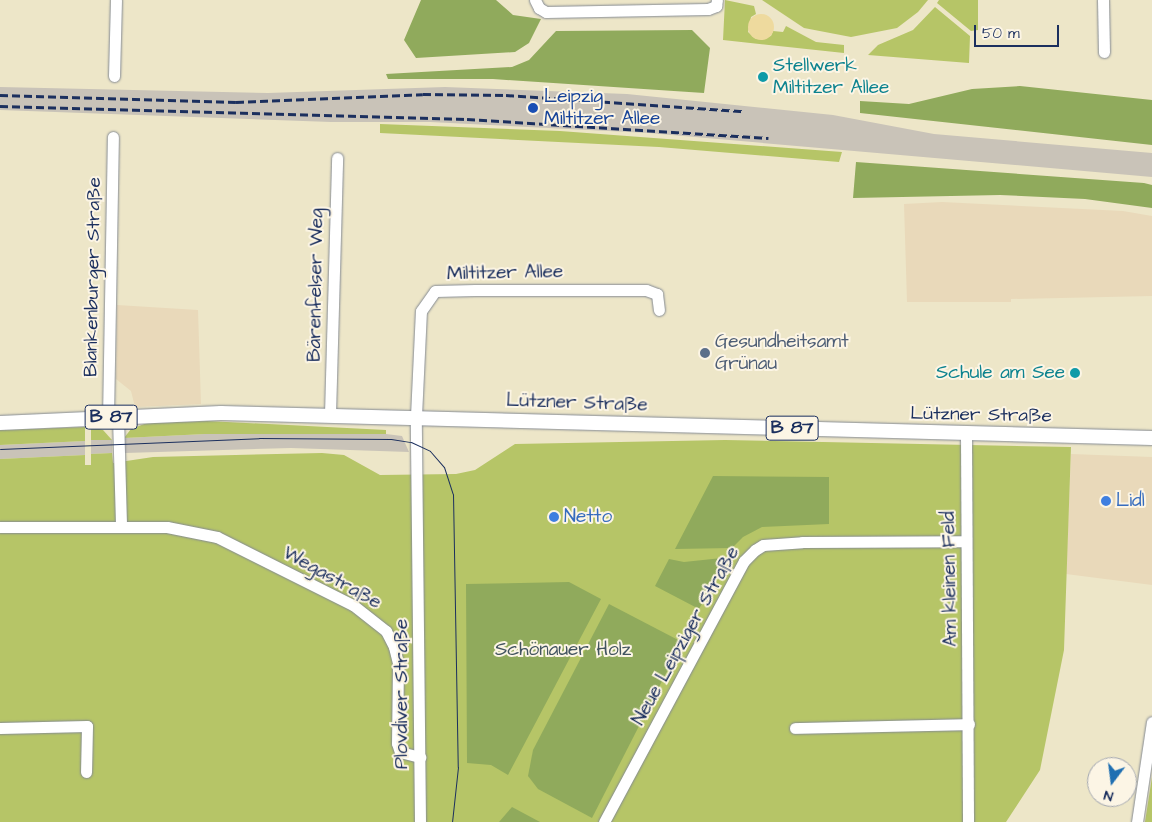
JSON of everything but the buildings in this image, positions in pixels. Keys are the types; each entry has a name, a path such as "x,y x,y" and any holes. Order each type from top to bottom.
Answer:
{"main road":[{"name":"Lützner Straße","path":"0,423 212,413 330,414 1152,438"}],"street":[{"path":"114,76 116,0"},
{"path":"535,0 539,8 546,12 708,9 716,6 718,0"},
{"path":"1103,0 1104,52"},
{"name":"Blankenburger Straße","path":"113,137 113,417"},
{"name":"Bärenfelser Weg","path":"330,414 337,158"},
{"name":"Miltitzer Allee","path":"416,416 421,311 435,291 646,290 657,294 659,310"},
{"name":"Plovdiver Straße","path":"416,416 420,822"},
{"path":"113,417 121,527"},
{"name":"Am kleinen Feld","path":"966,434 969,724 968,822"},
{"name":"Wegastraße","path":"0,528 167,527 217,537 363,611 386,631 394,647 398,663 400,752 420,756"},
{"name":"Neue Leipziger Straße","path":"604,822 740,569 754,550 763,545 793,543 966,541"},
{"path":"1137,822 1152,722"},
{"path":"795,728 969,724"},
{"path":"0,728 87,726 86,772"}],"shaded area":[{"path":"0,87 268,93 445,87 627,94 833,115 934,134 1152,153 1152,177 649,133 430,122 331,122 0,110"},
{"path":"942,202 1123,211 1152,216 1152,296 1011,299 1011,302 907,302 904,204"},
{"path":"117,305 198,310 201,404 135,407 131,391 116,379"},
{"path":"205,434 386,434 402,436 409,452 291,448 125,453 124,438"},
{"path":"91,440 112,440 112,453 91,454"},
{"path":"85,441 85,455 0,459 0,445"},
{"path":"1071,454 1152,457 1152,585 1066,574"}],"green space":[{"path":"421,0 496,0 513,15 541,19 529,43 515,52 416,58 404,40"},
{"path":"725,0 754,6 756,14 751,17 748,32 756,39 771,36 773,31 783,32 786,26 816,42 844,45 844,53 723,40"},
{"path":"762,0 928,0 918,12 897,28 851,37 804,28"},
{"path":"939,0 978,0 978,30 971,31 937,3"},
{"path":"935,7 970,36 969,63 868,55 878,45 913,30"},
{"path":"692,30 710,48 704,93 493,79 388,79 386,74 512,67 529,60 556,31"},
{"path":"1020,86 1152,100 1152,145 860,113 860,101 909,104 972,89"},
{"path":"380,124 560,131 842,152 839,162 659,147 380,133"},
{"path":"856,162 1144,183 1152,185 1152,208 1085,199 1000,195 853,198"},
{"path":"207,421 386,430 386,434 205,434 124,438 131,429 147,423"},
{"path":"85,427 85,441 0,445 0,430"},
{"path":"91,427 103,430 112,440 91,440"},
{"name":"Schönauer Holz","path":"725,440 1071,447 1064,650 1040,770 1006,822 0,822 0,459 85,455 85,465 91,465 91,454 112,453 113,463 153,457 322,453 344,455 380,475 456,474 475,470 515,444"},
{"path":"713,476 829,477 829,524 762,527 743,537 732,548 675,549"},
{"path":"722,558 726,560 699,609 655,586 669,559 684,562"},
{"name":"Schönauer Holz","path":"569,582 601,599 508,775 491,765 467,763 466,584"},
{"path":"609,604 682,642 592,818 538,789 528,776 533,750"},
{"path":"1152,777 1152,822 1145,822"},
{"path":"512,807 540,822 499,822"}],"sand":[{"path":"761,14 771,17 774,27 771,37 761,40 751,37 748,27 751,17"}],"tram line":[{"path":"0,449 259,438 391,439 411,442 430,451 444,467 453,494 458,767 452,822"}],"railway":[{"path":"0,95 236,102 423,94 506,95 743,111"},
{"path":"0,106 467,119 768,138"}],"place":[{"name":"Stellwerk Miltitzer Allee","path":"763,77"},
{"name":"Leipzig Miltitzer Allee","path":"533,108"},
{"name":"Gesundheitsamt Grünau","path":"705,353"},
{"name":"Schule am See","path":"1075,373"},
{"name":"Lidl","path":"1106,501"},
{"name":"Netto","path":"554,517"}]}
